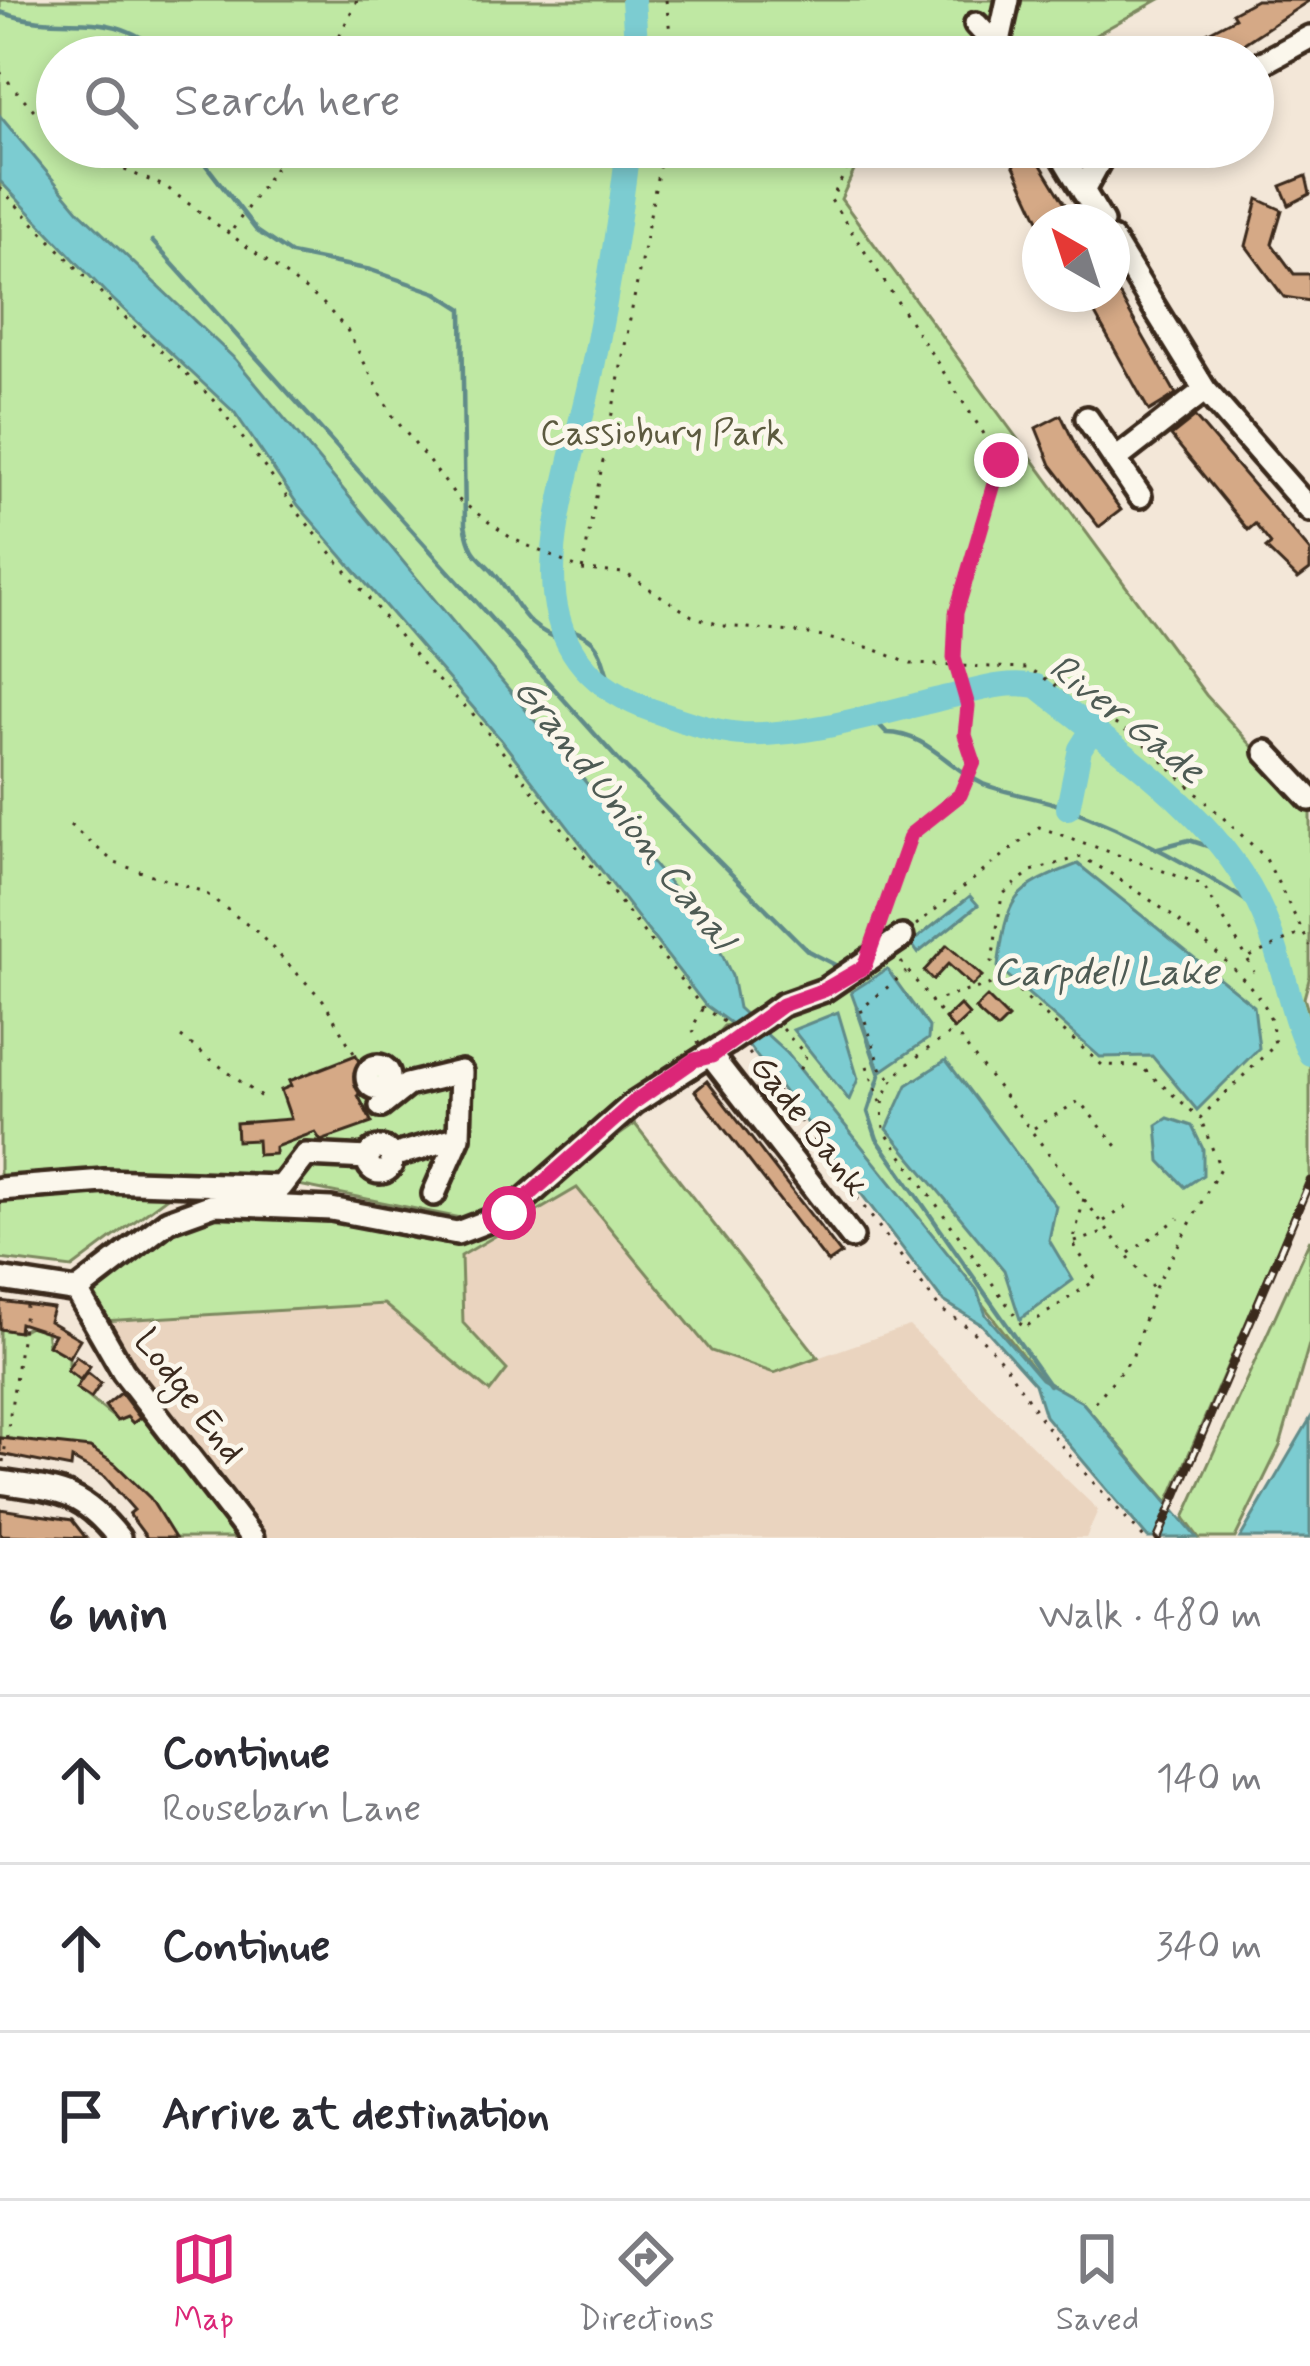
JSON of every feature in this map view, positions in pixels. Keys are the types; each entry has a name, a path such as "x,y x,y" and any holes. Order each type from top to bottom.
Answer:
{"street":[{"path":"1004,36 1008,0"},
{"path":"976,24 988,36"},
{"path":"1274,57 1310,37"},
{"path":"1069,168 1091,204"},
{"path":"1083,191 1094,168"},
{"path":"1130,268 1205,390 1310,510"},
{"path":"1115,460 1205,390"},
{"path":"1087,418 1140,496"},
{"path":"1266,752 1310,799"},
{"path":"0,1279 76,1292 168,1221 215,1204 331,1209 457,1233 509,1213 634,1102 767,1016 854,972 895,942"},
{"name":"Gade Bank","path":"724,1046 852,1238"},
{"path":"381,1154 379,1097 407,1084 461,1072 459,1137 434,1194"},
{"path":"0,1189 104,1180 281,1187 306,1155 381,1154 459,1137"},
{"name":"Lodge End","path":"76,1292 123,1371 252,1538"},
{"path":"0,1482 69,1492 94,1506 119,1538"}],"path":[{"path":"339,36 357,0"},
{"path":"666,0 670,36"},
{"path":"0,72 36,112"},
{"path":"111,168 166,187 322,302 347,330 392,415 473,513 536,550 579,568 625,573 692,616 722,626 805,633 871,648 910,664 1029,668 1141,742 1264,857 1310,946"},
{"path":"230,232 275,168"},
{"path":"579,568 659,168"},
{"path":"847,168 831,200 1001,460 956,613 958,666 968,706 965,735 974,762 960,795 911,834 854,972"},
{"path":"0,188 126,320 214,400 301,516 429,672 473,714 703,1007 724,1046"},
{"path":"70,825 116,863 204,892 257,932 323,1000 362,1067"},
{"path":"1154,1289 1032,1129 951,1033 908,970 895,942 1039,827 1203,885 1254,972"},
{"path":"1095,1402 1132,1358 1154,1289 1220,1168 1200,1118 1140,1066 1102,1065 1005,980 992,962 1002,895 1031,871 1081,857 1117,875 1213,952 1268,1009 1275,1045 1200,1118"},
{"path":"1247,958 1302,933"},
{"path":"890,1077 861,1009 908,970"},
{"path":"930,1002 1005,980"},
{"path":"703,1007 692,1029 755,1068 941,1310 978,1330 1024,1387 1054,1437 1144,1538"},
{"path":"767,1016 806,1055 798,1073"},
{"path":"880,1101 890,1077 951,1033"},
{"path":"181,1037 265,1100"},
{"path":"867,1066 885,1132 1024,1328 1096,1280 1073,1243 1084,1198"},
{"path":"1032,1129 1079,1101 1122,1152"},
{"path":"1102,1222 1134,1202"},
{"path":"1127,1254 1179,1218"},
{"path":"1073,1243 1109,1231"},
{"path":"0,1482 29,1283"}],"shaded area":[{"path":"577,1188 711,1351 774,1373 909,1326 1098,1510 1086,1538 261,1538 125,1363 85,1295 378,1224 414,1239 440,1239"}],"green space":[{"name":"Cassiobury Park","path":"0,0 1158,0 1094,36 36,36 36,168 855,168 841,199 1206,695 1310,810 1310,976 1304,998 1310,1017 1310,1176 1168,1502 1082,1402 1041,1379 787,1054 750,1021 724,1026 694,1060 518,1191 465,1219 240,1173 227,1194 178,1189 72,1268 0,1259"},
{"path":"635,1124 818,1357 774,1373 711,1351 577,1188 461,1256 463,1323 507,1370 490,1392 384,1304 103,1321 85,1295 181,1215 262,1210 378,1224 414,1239 440,1238 542,1190"},
{"path":"1310,1239 1310,1341 1280,1446 1235,1538 1199,1538 1184,1518"},
{"path":"30,1326 46,1331 48,1345 69,1357 69,1371 80,1380 77,1388 118,1421 127,1417 133,1423 146,1415 237,1538 175,1538 123,1474 23,1440 0,1438 0,1329 19,1332"}],"water":[{"path":"0,116 36,159 36,168 43,168 79,211 236,360 714,937 732,976 738,1008 787,1053 977,1290 986,1315 1041,1379 1082,1402 1197,1538 1148,1538 1045,1416 1035,1384 982,1325 942,1300 733,1025 705,1005 502,741 298,505 235,413 105,292 0,181"},
{"name":"Carpdell Lake","path":"1078,864 1254,1006 1259,1048 1197,1110 1152,1056 1100,1057 998,967 1005,925 1016,899 1038,881"},
{"path":"970,896 978,905 918,953 911,943"},
{"path":"887,969 929,1027 928,1039 880,1072 851,992"},
{"path":"838,1012 858,1079 849,1100 793,1030"},
{"path":"946,1060 1056,1206 1049,1240 1073,1280 1020,1319 1004,1270 887,1129 907,1085"},
{"path":"1168,1118 1192,1126 1203,1149 1203,1175 1185,1187 1160,1161 1157,1125"},
{"path":"1310,1419 1310,1538 1240,1538"}],"building":[{"path":"1256,0 1310,0 1255,36 1201,36 1235,18 1232,13"},
{"path":"1015,168 1043,168 1065,204 1032,204"},
{"path":"1306,176 1310,194 1289,205 1281,186"},
{"path":"1258,199 1282,210 1272,244 1294,274 1310,274 1310,301 1284,297 1246,246"},
{"path":"1094,312 1129,312 1176,394 1149,411"},
{"path":"1061,415 1079,453 1121,510 1099,527 1051,465 1036,428"},
{"path":"1195,417 1310,551 1310,570 1298,579 1266,548 1271,544 1255,524 1248,530 1171,436"},
{"path":"947,945 982,976 972,986 948,964 933,980 924,971"},
{"path":"987,997 1008,1018 997,1029 975,1009"},
{"path":"960,1005 969,1015 954,1029 945,1019"},
{"path":"356,1055 367,1081 358,1095 372,1123 321,1141 315,1132 275,1147 275,1154 258,1155 257,1140 237,1141 236,1123 291,1119 281,1090 291,1086 289,1081"},
{"path":"707,1081 841,1254 828,1263 695,1091"},
{"path":"0,1301 53,1308 49,1321 80,1339 69,1357 48,1345 54,1334 20,1323 19,1332 0,1329"},
{"path":"76,1356 90,1366 80,1380 67,1370"},
{"path":"87,1372 101,1383 91,1398 76,1388"},
{"path":"121,1393 140,1418 133,1423 127,1417 117,1421 105,1406"},
{"path":"0,1438 90,1448 115,1464 150,1498 175,1538 147,1538 129,1514 134,1510 105,1477 72,1459 71,1468 0,1454"},
{"path":"0,1509 72,1520 86,1538 0,1535"}],"waterway":[{"name":"River Gade","path":"633,0 636,36"},
{"path":"0,12 48,22 105,24 137,36"},
{"path":"208,168 257,231 291,254 371,270 437,293 462,309 468,537 526,617 566,642"},
{"path":"625,168 590,381 557,524 553,571 557,614 574,653 605,686 654,711 742,734 819,728 992,687 1037,686 1165,788 1221,846 1263,914 1310,1054"},
{"name":"Grand Union Canal","path":"152,241 619,761 808,951 839,967"},
{"path":"561,627 594,643 615,694"},
{"path":"869,714 887,733 926,745 983,784 1054,804 1116,829 1262,911"},
{"path":"1068,808 1080,749 1090,733"},
{"path":"1158,848 1189,840 1223,851"},
{"path":"857,1008 880,1075 868,1112 877,1139 1049,1385"}],"railway":[{"path":"1158,1538 1310,1181"}],"route":[{"path":"509,1213 584,1152 634,1102 694,1060 712,1056 782,1005 824,990 864,967 911,834 960,795 974,762 965,735 968,706 954,658 956,613 1001,460"}]}
